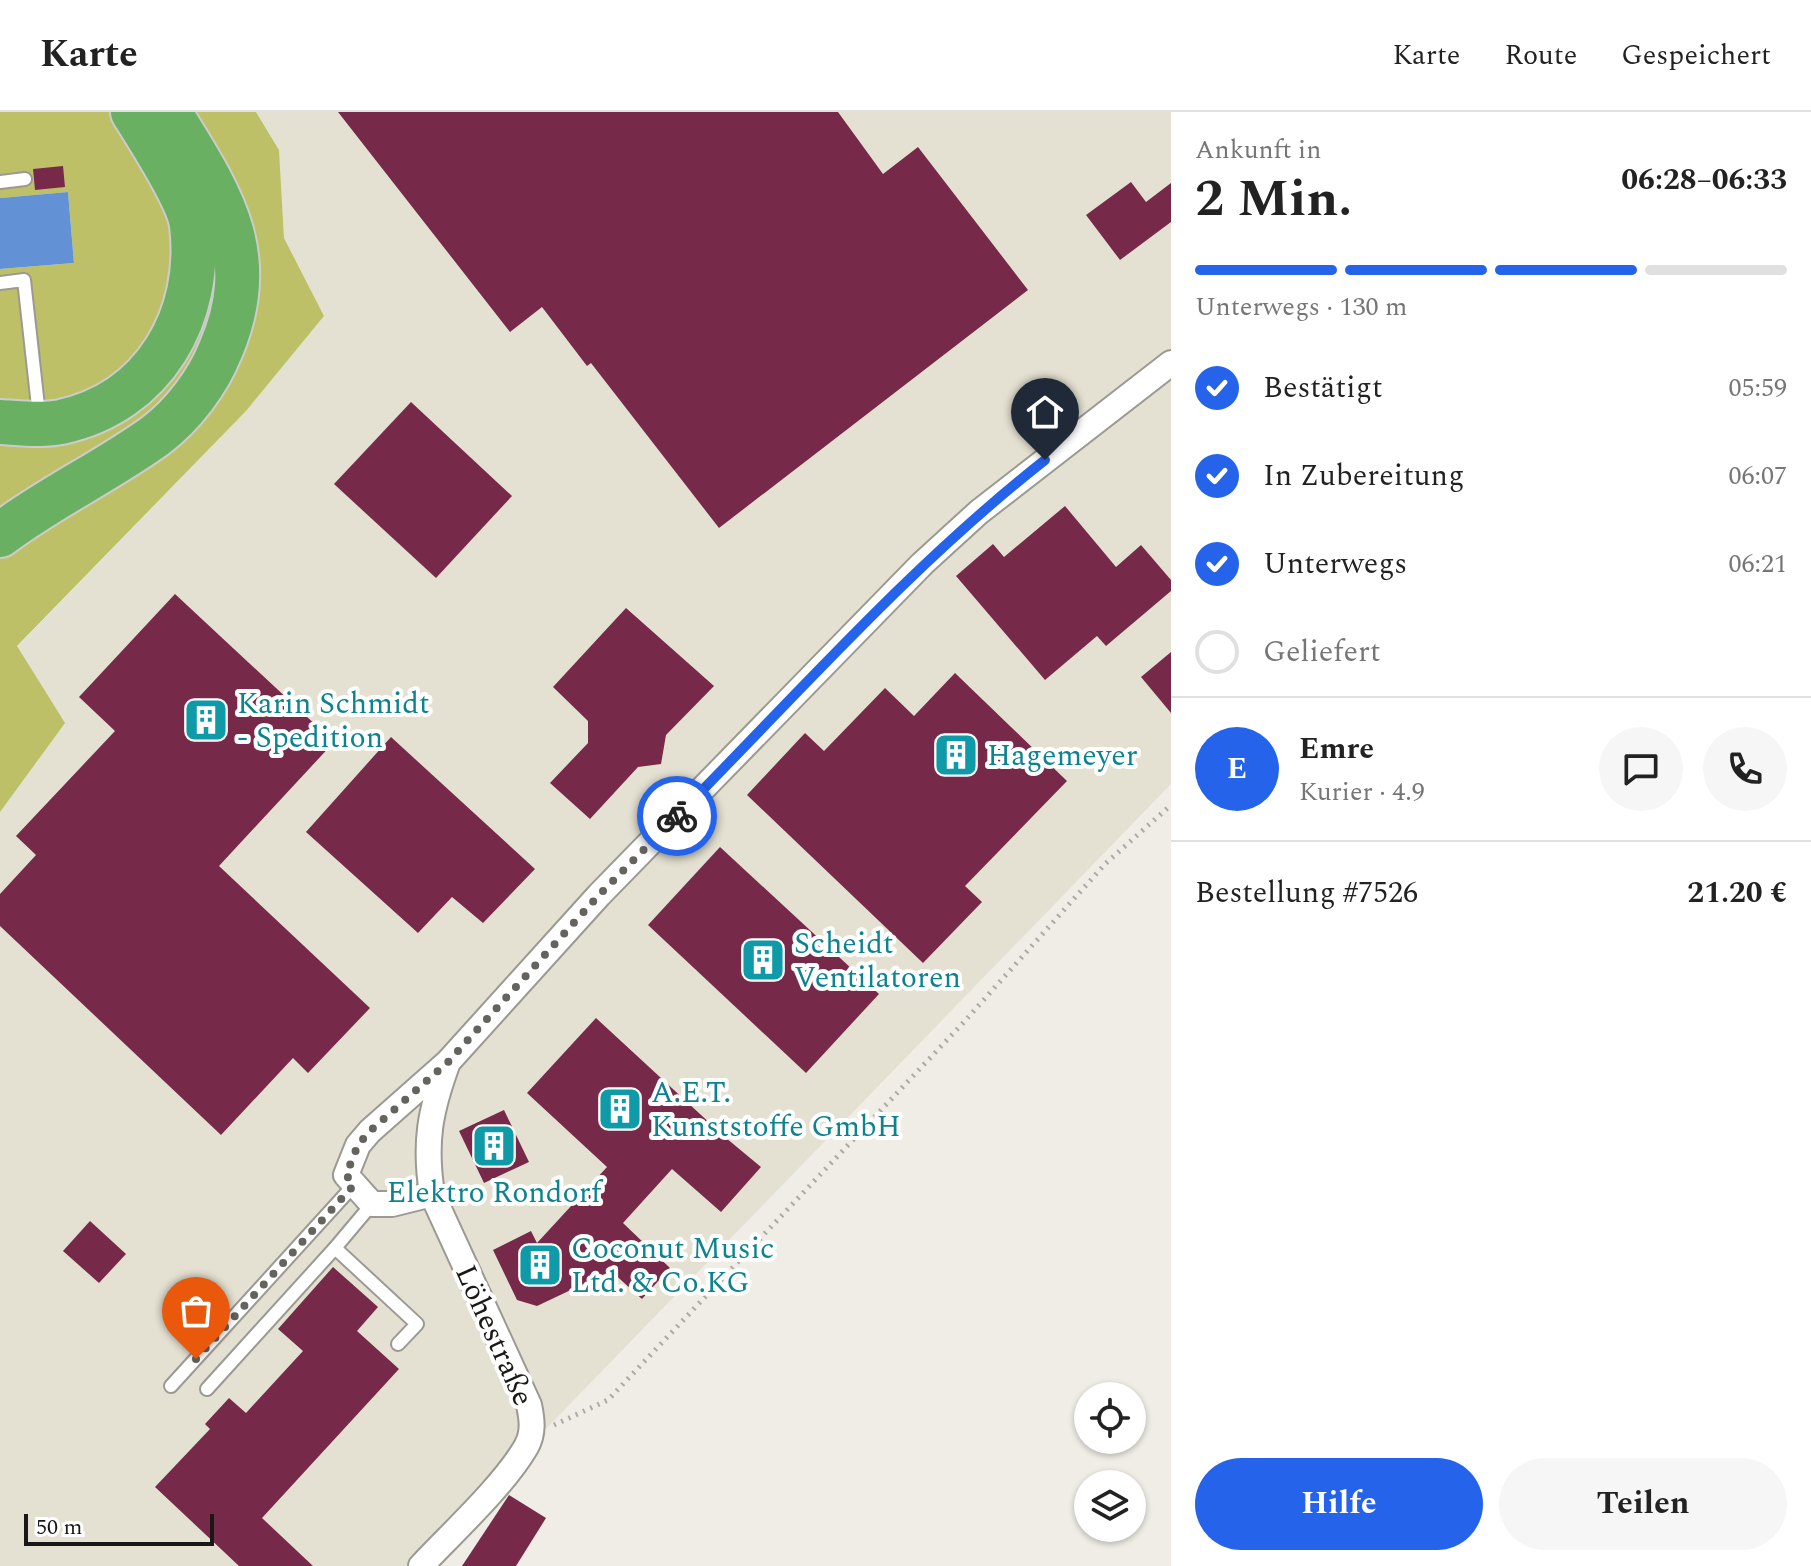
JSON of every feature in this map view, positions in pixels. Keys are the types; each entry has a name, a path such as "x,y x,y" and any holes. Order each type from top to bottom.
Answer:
{"highway":[{"path":"20,422 60,422 132,389 164,357 184,315 193,274 192,222 161,157 133,112"},
{"path":"0,535 157,435 192,399 214,366 234,319 240,275 232,229 209,176 169,112"}],"street":[{"name":"Löhestraße","path":"354,1185 346,1175 358,1145 413,1090 448,1062 599,895 922,564 979,512 1171,363"},
{"name":"Löhestraße","path":"421,1566 527,1446 533,1423 529,1405 432,1194 427,1139 432,1105 448,1062"},
{"path":"354,1185 372,1204 392,1204 432,1194"}],"lane":[{"path":"0,182 25,179"},
{"path":"0,283 24,280 20,422"},
{"path":"171,1386 354,1185"},
{"path":"207,1389 372,1204"},
{"path":"335,1248 417,1324 398,1344"}],"path":[{"path":"533,1423 558,1425 608,1400 963,1023 1105,864 1171,805"}],"shaded area":[{"path":"0,112 256,112 279,150 284,238 324,316 246,411 17,646 65,723 0,812 0,269 74,263 68,192 0,198"},
{"path":"256,112 1171,112 1171,784 413,1566 0,1566 0,812 64,723 17,647 246,411 324,316 284,238 279,150"}],"water":[{"path":"68,192 74,263 0,269 0,198"}],"building":[{"path":"338,112 838,112 883,174 918,147 1028,290 719,528 591,363 587,366 542,307 510,332"},
{"path":"63,166 65,187 35,190 33,169"},
{"path":"1131,182 1146,202 1171,183 1171,222 1120,260 1086,215"},
{"path":"411,402 512,496 436,578 334,484"},
{"path":"1065,506 1116,567 1141,545 1171,580 1171,591 1106,646 1097,636 1045,680 956,576 993,544 1004,557"},
{"path":"175,594 334,742 219,866 370,1008 308,1073 293,1058 221,1135 0,926 0,894 36,855 16,836 115,731 79,697"},
{"path":"626,608 714,686 666,735 661,764 638,767 590,819 550,783 588,743 588,721 553,687"},
{"path":"1171,652 1171,713 1141,677"},
{"path":"955,673 1067,781 965,886 982,902 923,963 747,795 805,733 824,751 885,688 914,716"},
{"path":"391,737 535,869 483,923 452,897 418,933 306,832"},
{"name":"Scheidt Ventilatoren","path":"720,847 879,994 806,1073 648,925"},
{"path":"596,1018 761,1167 721,1212 672,1169 623,1223 670,1268 642,1299 611,1271 537,1306 517,1300 493,1250 531,1231 537,1243 607,1167 527,1093"},
{"name":"Elektro Rondorf","path":"504,1110 529,1162 484,1183 459,1131"},
{"path":"90,1221 126,1254 99,1283 63,1251"},
{"path":"333,1267 378,1307 357,1331 399,1369 262,1518 313,1566 239,1566 155,1487 210,1429 205,1424 229,1398 246,1413 303,1351 278,1329"},
{"path":"509,1495 546,1518 516,1566 462,1566"}],"way so far":[{"path":"196,1359 354,1185 346,1175 350,1160 370,1131 448,1062 599,895 677,816"}],"place":[{"name":"Karin Schmidt - Spedition","path":"206,720"},
{"name":"Hagemeyer","path":"956,755"},
{"name":"Scheidt Ventilatoren","path":"763,960"},
{"name":"A.E.T. Kunststoffe GmbH","path":"620,1109"},
{"name":"Elektro Rondorf","path":"494,1146"},
{"name":"Coconut Music Ltd. & Co.KG","path":"540,1265"}],"route":[{"path":"677,816 922,564 979,512 1045,460"}]}
